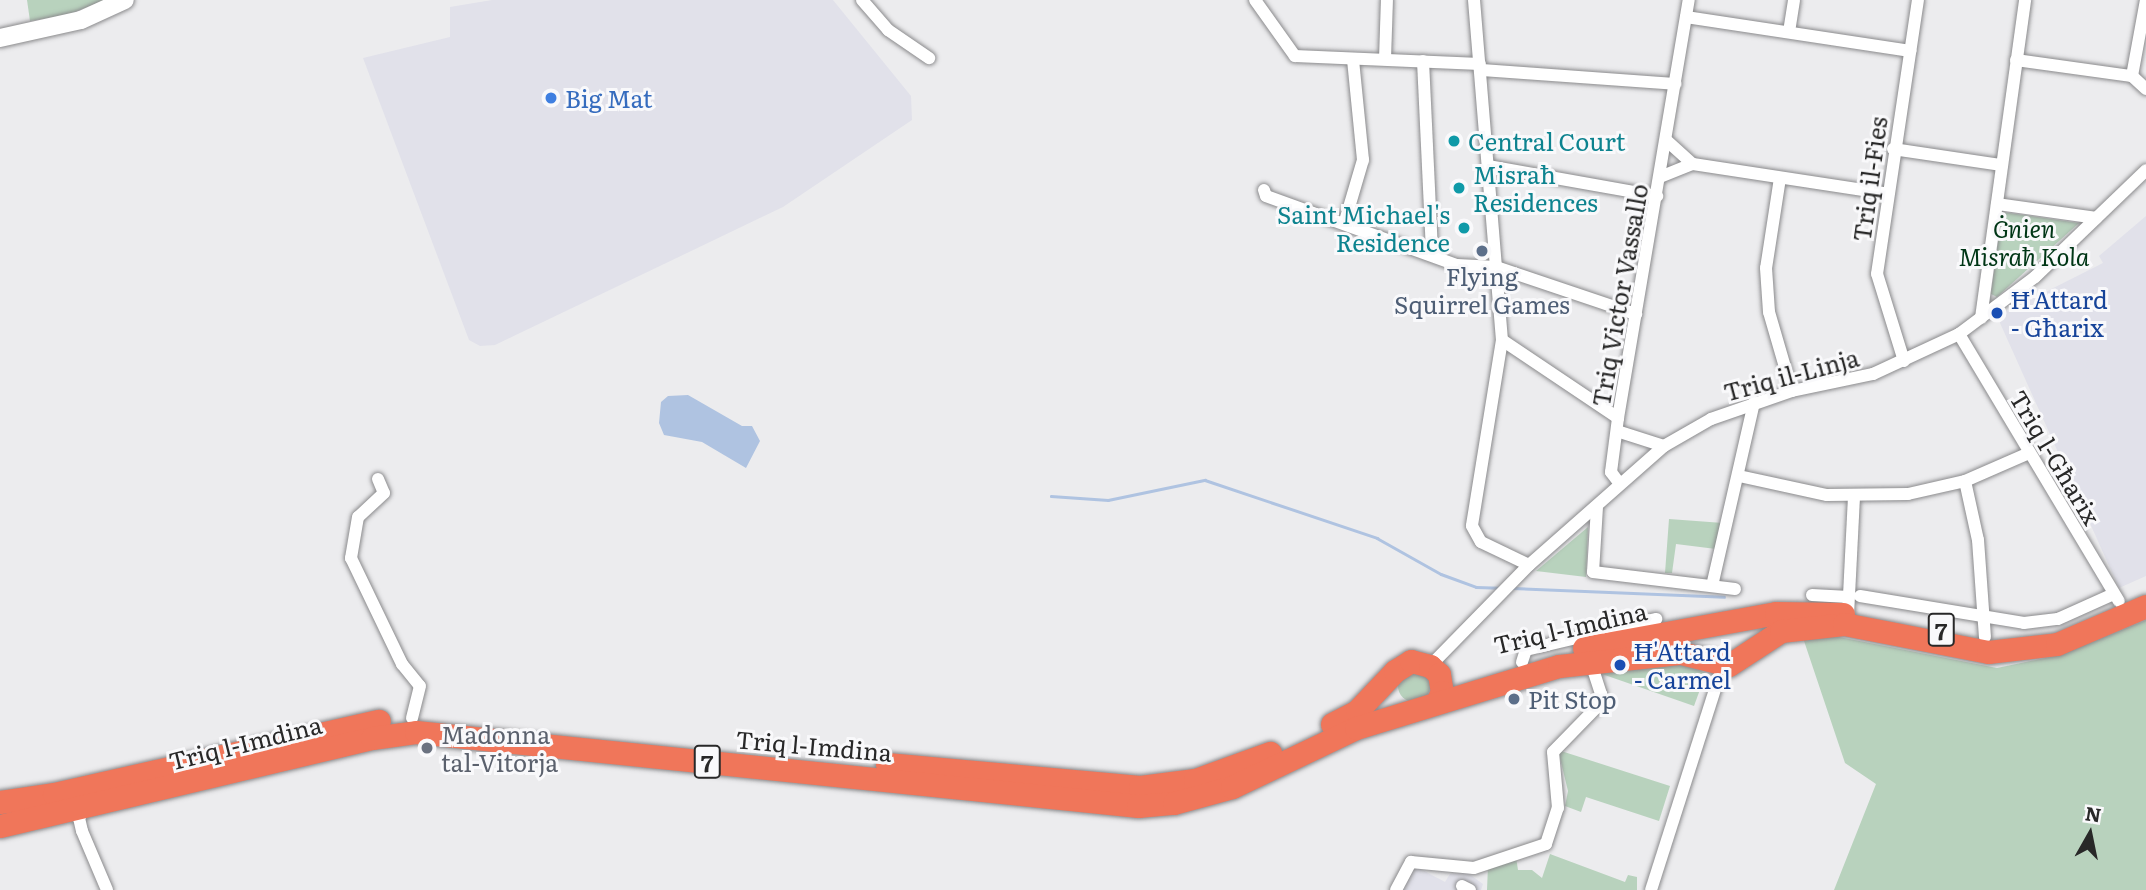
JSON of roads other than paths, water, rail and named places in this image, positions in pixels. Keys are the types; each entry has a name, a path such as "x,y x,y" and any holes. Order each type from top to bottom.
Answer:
{"highway":[{"name":"Triq l-Imdina","path":"0,802 54,794 367,723 412,718 689,748 1168,786 1280,750 1357,712 1391,677 1411,661 1434,670 1479,676 1623,633 1852,603 2029,636 2070,625 2116,598 2146,588"},
{"name":"7","path":"1725,662 1781,631 1844,624 1988,652 2057,644 2146,606"},
{"path":"1721,622 1741,627 1747,640 1725,662 1703,643 1721,622"},
{"name":"Triq l-Imdina","path":"0,826 85,808 372,737 416,732 1138,806 1174,803 1232,787 1295,754 1406,710 1423,709 1438,700 1590,660 1681,653 1725,662"},
{"path":"1434,670 1442,692 1438,700"},
{"path":"1391,677 1390,693 1406,710"}],"main road":[{"path":"0,38 81,20 125,0"}],"street":[{"path":"862,0 888,30 929,58"},
{"path":"1255,0 1295,56 1423,61 1675,84"},
{"path":"1385,59 1387,0"},
{"path":"1474,0 1502,340 1472,526 1481,541 1529,565"},
{"name":"Triq Victor Vassallo","path":"1620,484 1611,472 1620,432 1618,418 1689,0"},
{"path":"1789,32 1794,0"},
{"name":"Triq il-Fies","path":"1904,361 1877,274 1918,0"},
{"path":"1980,318 2025,0"},
{"path":"2132,76 2146,0"},
{"path":"1686,17 1910,51"},
{"path":"1345,221 1363,160 1353,59"},
{"path":"2016,60 2132,76 2146,89"},
{"path":"1423,61 1432,252"},
{"path":"1666,140 1693,164"},
{"path":"1894,149 2002,165"},
{"path":"1660,177 1693,164 1888,194"},
{"path":"1488,166 1657,195"},
{"name":"Triq il-Linja","path":"1434,670 1529,565 1664,446 1711,419 1792,391 1873,374 1959,334 2035,277 2146,170"},
{"path":"1780,178 1766,268 1769,312 1792,391"},
{"path":"1264,190 1266,196 1432,252 1457,265 1496,267 1636,314"},
{"path":"1997,204 2096,218"},
{"name":"Triq l-Għarix","path":"1959,334 2116,598"},
{"path":"1502,340 1618,418"},
{"path":"1712,586 1754,403"},
{"name":"Triq Victor Vassallo","path":"1620,432 1664,446"},
{"path":"1739,476 1791,490 1854,497 1908,494 1965,481 2029,453"},
{"path":"378,479 384,493 358,517 351,558 402,664 420,686 412,718"},
{"path":"1965,481 1978,540 1986,626"},
{"path":"1812,595 1852,603 1854,497"},
{"path":"1597,507 1593,572 1735,589"},
{"path":"1623,633 1656,619"},
{"path":"1396,890 1410,862 1474,868 1546,844 1558,808 1553,752 1596,708 1601,694 1590,660"},
{"path":"1651,890 1725,662"},
{"path":"85,808 79,818 82,831 107,890"}],"water":[{"path":"688,395 742,426 752,426 760,441 746,468 702,442 664,435 659,423 661,402 668,396"}],"waterway":[{"path":"1051,496 1108,500 1205,480 1377,538 1441,574 1476,587 1499,588"},
{"path":"1513,588 1724,597"}],"place":[{"name":"Big Mat","path":"551,98"},
{"name":"Central Court","path":"1454,141"},
{"name":"Misraħ Residences","path":"1459,188"},
{"name":"Saint Michael's Residence","path":"1464,228"},
{"name":"Flying Squirrel Games","path":"1482,251"},
{"name":"Ħ'Attard - Għarix","path":"1997,313"},
{"name":"Ħ'Attard - Carmel","path":"1620,665"},
{"name":"Pit Stop","path":"1514,699"},
{"name":"Madonna tal-Vitorja","path":"427,748"}],"park label":[{"name":"Ġnien Misraħ Kola","path":"2024,242"}]}
